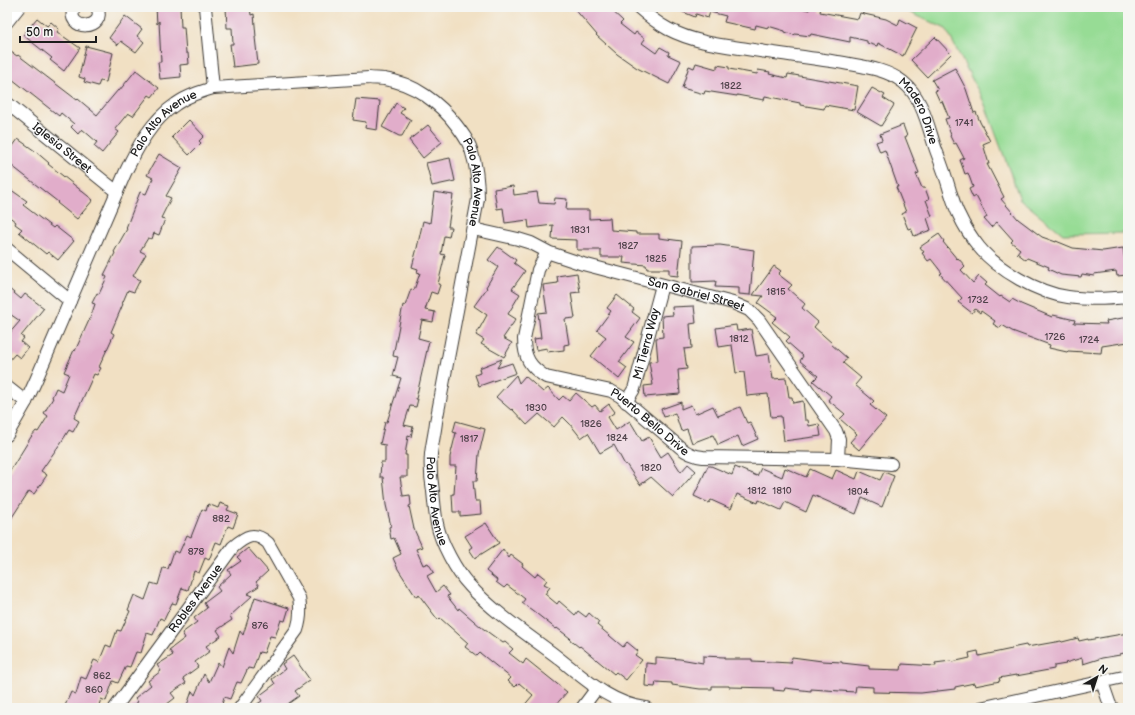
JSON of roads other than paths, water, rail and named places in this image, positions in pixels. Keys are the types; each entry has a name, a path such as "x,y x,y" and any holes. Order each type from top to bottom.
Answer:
{"street":[{"path":"7,22 19,7"},
{"path":"74,7 73,16 75,21 80,25 86,26 92,25 99,16 99,10 97,7"},
{"path":"205,7 213,88"},
{"name":"Madero Drive","path":"638,7 668,30 690,39 713,44 869,67 890,74 903,82 913,92 920,104 958,213 966,229 980,248 996,263 1012,275 1032,286 1050,293 1085,299 1128,296"},
{"name":"Palo Alto Avenue","path":"7,435 26,402 36,380 137,149 160,116 177,103 194,94 213,88 369,78 385,79 403,84 423,94 440,106 452,119 464,136 472,152 478,182 478,199 473,229 431,455 431,476 437,525 447,551 469,585 483,600 597,688 618,701 635,707 646,708"},
{"name":"Iglesia Street","path":"7,103 117,192"},
{"name":"San Gabriel Street","path":"473,229 518,239 531,243 547,252 583,264 733,303 749,310 754,314 836,431 839,439 838,459"},
{"path":"7,249 70,301"},
{"name":"Puerto Bello Drive","path":"547,252 538,270 524,339 526,357 531,366 539,373 546,377 610,391 620,396 688,454 694,456 838,459 892,464"},
{"name":"Mi Tierra Way","path":"626,402 634,389 662,284"},
{"path":"7,386 26,402"},
{"name":"Robles Avenue","path":"115,708 233,548 243,538 250,536 261,537 268,544 299,598 301,607 300,620 297,630 240,708"},
{"path":"980,708 1128,676"},
{"path":"1102,682 1110,705 1113,708"},
{"path":"582,708 597,688"}]}
